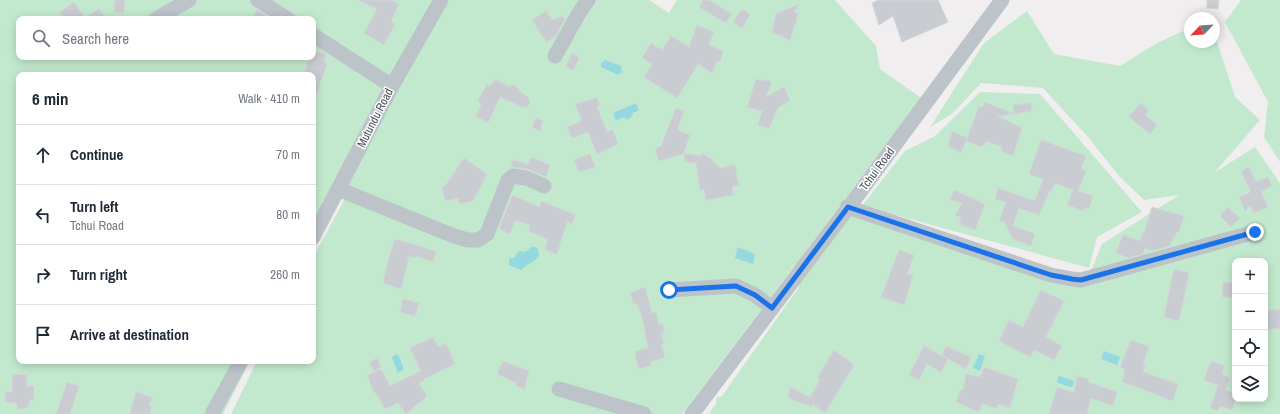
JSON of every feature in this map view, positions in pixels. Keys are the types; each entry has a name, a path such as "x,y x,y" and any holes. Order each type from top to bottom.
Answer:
{"street":[{"path":"161,16 189,0"},
{"path":"258,0 283,16"},
{"name":"Mutundu Road","path":"316,231 392,86 441,0"},
{"path":"555,56 588,0"},
{"name":"Tchui Road","path":"692,414 1002,0"},
{"path":"316,37 392,86"},
{"path":"338,189 454,236 468,240 478,240 487,234 508,180 513,176 526,178 544,186"},
{"path":"848,207 1051,275 1077,280 1255,232"},
{"path":"669,290 736,286 755,295 772,308"},
{"path":"212,414 239,364"},
{"path":"559,388 644,414"}],"green space":[{"path":"0,0 649,0 669,13 677,0 835,0 876,46 880,69 921,98 805,252 828,245 849,214 1085,285 1102,244 1179,195 1144,200 1120,177 1087,136 1043,88 981,83 952,114 930,127 984,43 1027,11 1054,54 1120,66 1157,43 1184,31 1184,48 1219,48 1235,97 1260,120 1215,172 1255,147 1280,183 1280,414 709,414 716,404 716,398 722,396 799,287 794,266 682,414 231,414 256,364 316,364 316,252 349,191 346,187 316,242 316,72 16,72 16,364 248,364 223,414 0,414"},
{"path":"1241,0 1280,0 1280,162 1264,137 1268,102 1225,22"},
{"path":"980,92 1040,94 1142,212 1097,237 1089,268 862,206 905,151 935,136"}],"water":[{"path":"605,60 621,66 622,72 618,75 601,67 601,63"},
{"path":"636,103 639,110 633,113 632,117 627,120 624,117 616,121 613,113"},
{"path":"533,246 537,248 539,253 538,258 521,270 509,265 510,258 514,258 519,251 525,252"},
{"path":"738,247 755,254 753,264 735,258"},
{"path":"1104,351 1120,357 1117,365 1101,359"},
{"path":"396,354 398,355 403,366 403,370 398,373 392,358"},
{"path":"979,354 985,356 980,371 973,368"},
{"path":"1059,376 1074,381 1073,386 1071,387 1058,383 1057,381"}],"building":[{"path":"115,0 125,0 124,13 114,12"},
{"path":"358,0 391,0 399,4 391,21 395,24 384,45 364,33 377,9"},
{"path":"703,0 709,0 732,14 726,23 699,7"},
{"path":"878,0 938,0 948,22 902,42 893,16 879,25 872,3"},
{"path":"1207,0 1219,0 1218,9 1207,8"},
{"path":"74,2 84,16 63,16 60,12"},
{"path":"799,4 794,12 798,13 796,25 795,24 790,40 772,32 776,14"},
{"path":"99,9 104,16 88,16"},
{"path":"742,9 750,14 742,28 733,22"},
{"path":"257,10 266,16 254,16"},
{"path":"546,11 552,20 563,16 565,19 556,36 546,42 532,20"},
{"path":"697,25 714,32 709,45 723,51 720,62 717,61 712,73 698,64 677,98 644,77 652,64 642,58 651,43 662,50 671,36 689,47"},
{"path":"316,51 326,54 324,62 327,64 316,95 316,72 305,72 308,60 316,60"},
{"path":"572,53 579,58 573,71 566,66"},
{"path":"495,79 510,87 512,84 528,97 530,102 527,107 522,107 500,97 488,123 476,116 481,105 478,100 487,84 490,86"},
{"path":"756,79 763,81 763,79 772,82 766,97 784,87 790,100 778,108 769,128 758,125 762,111 747,107"},
{"path":"597,98 600,105 597,107 607,132 613,130 618,144 597,154 588,132 572,138 567,127 582,121 575,104"},
{"path":"985,102 1014,114 998,116 1022,128 1013,156 1001,151 1002,147 987,141 982,147 966,141 979,106 983,107"},
{"path":"1031,103 1032,111 1014,114 1013,105"},
{"path":"1140,103 1149,110 1145,115 1157,125 1150,134 1129,117"},
{"path":"676,108 684,111 677,130 690,135 683,154 659,161 655,149 661,146"},
{"path":"536,118 543,121 540,131 532,127"},
{"path":"952,131 967,138 961,153 948,146"},
{"path":"1041,140 1086,156 1081,169 1086,171 1078,191 1093,196 1089,209 1085,208 1084,211 1067,205 1073,190 1055,183 1052,191 1050,190 1039,215 1019,208 1013,226 1035,234 1031,246 1013,239 1004,222 999,222 1006,202 995,199 998,188 1035,201 1043,179 1029,174"},
{"path":"684,153 701,156 703,153 709,158 713,159 712,161 721,168 735,165 739,185 732,187 733,195 706,200 704,189 700,190 696,163 685,162"},
{"path":"590,154 595,167 579,172 574,160"},
{"path":"531,157 550,165 546,177 528,169 511,167 513,160 528,164"},
{"path":"464,158 487,174 473,201 459,204 458,198 445,201 442,186 445,186"},
{"path":"1249,167 1256,182 1268,177 1272,186 1261,192 1268,207 1254,213 1250,206 1245,211 1239,197 1251,192 1241,171"},
{"path":"954,190 985,204 975,230 959,224 961,217 955,216 962,203 950,200"},
{"path":"512,195 540,207 541,201 575,215 572,224 567,222 557,254 545,250 548,239 528,231 530,225 515,220 510,234 499,229"},
{"path":"1152,207 1184,216 1179,232 1177,232 1169,246 1152,251 1145,248 1143,254 1128,258 1116,253 1123,235 1140,241"},
{"path":"1228,207 1240,218 1231,227 1220,216"},
{"path":"395,239 436,252 433,262 416,256 416,258 409,256 401,289 383,283"},
{"path":"899,250 914,255 907,274 913,275 904,305 881,297"},
{"path":"1174,269 1189,273 1179,321 1164,317"},
{"path":"1223,282 1232,283 1232,298 1222,297"},
{"path":"645,287 652,313 656,312 659,325 662,324 665,332 661,333 664,344 661,345 665,357 650,362 651,366 639,369 635,355 636,351 648,348 641,313 636,303 634,304 630,293"},
{"path":"1041,290 1064,301 1046,337 1062,346 1054,360 1034,350 1030,357 999,341 1009,320 1023,327"},
{"path":"403,299 419,303 415,316 400,312"},
{"path":"1280,309 1280,328 1268,330 1268,311"},
{"path":"433,337 438,347 446,343 455,364 424,379 424,381 419,383 427,396 406,414 398,403 385,409 376,393 374,393 367,375 381,369 390,386 421,371 410,348"},
{"path":"1131,340 1149,347 1143,363 1146,364 1143,372 1178,384 1173,401 1122,382 1125,369 1120,367"},
{"path":"924,346 948,359 941,372 927,364 919,380 909,375"},
{"path":"946,346 971,357 966,369 942,355"},
{"path":"834,350 854,365 825,413 813,404 812,407 788,398 790,387 810,397 820,380 817,378"},
{"path":"377,358 381,367 374,371 369,362"},
{"path":"503,361 529,371 524,390 516,385 516,383 497,374"},
{"path":"1211,361 1225,366 1222,374 1230,378 1226,390 1232,392 1232,402 1235,402 1232,410 1220,406 1218,411 1210,408 1218,385 1204,380"},
{"path":"984,367 1018,379 1010,408 998,404 996,408 982,404 979,412 956,402 961,389 963,390 966,374 980,377"},
{"path":"13,374 27,375 26,386 34,386 34,400 30,400 28,408 17,409 17,403 5,402 5,391 12,392"},
{"path":"1077,376 1089,379 1088,382 1117,392 1113,406 1091,398 1087,414 1049,414 1057,387 1074,393"},
{"path":"67,382 79,386 70,414 56,414"},
{"path":"136,392 152,398 149,406 152,407 150,414 130,414"}],"route":[{"path":"669,290 736,286 755,295 772,308 848,207 1051,275 1081,280 1255,232"}]}
